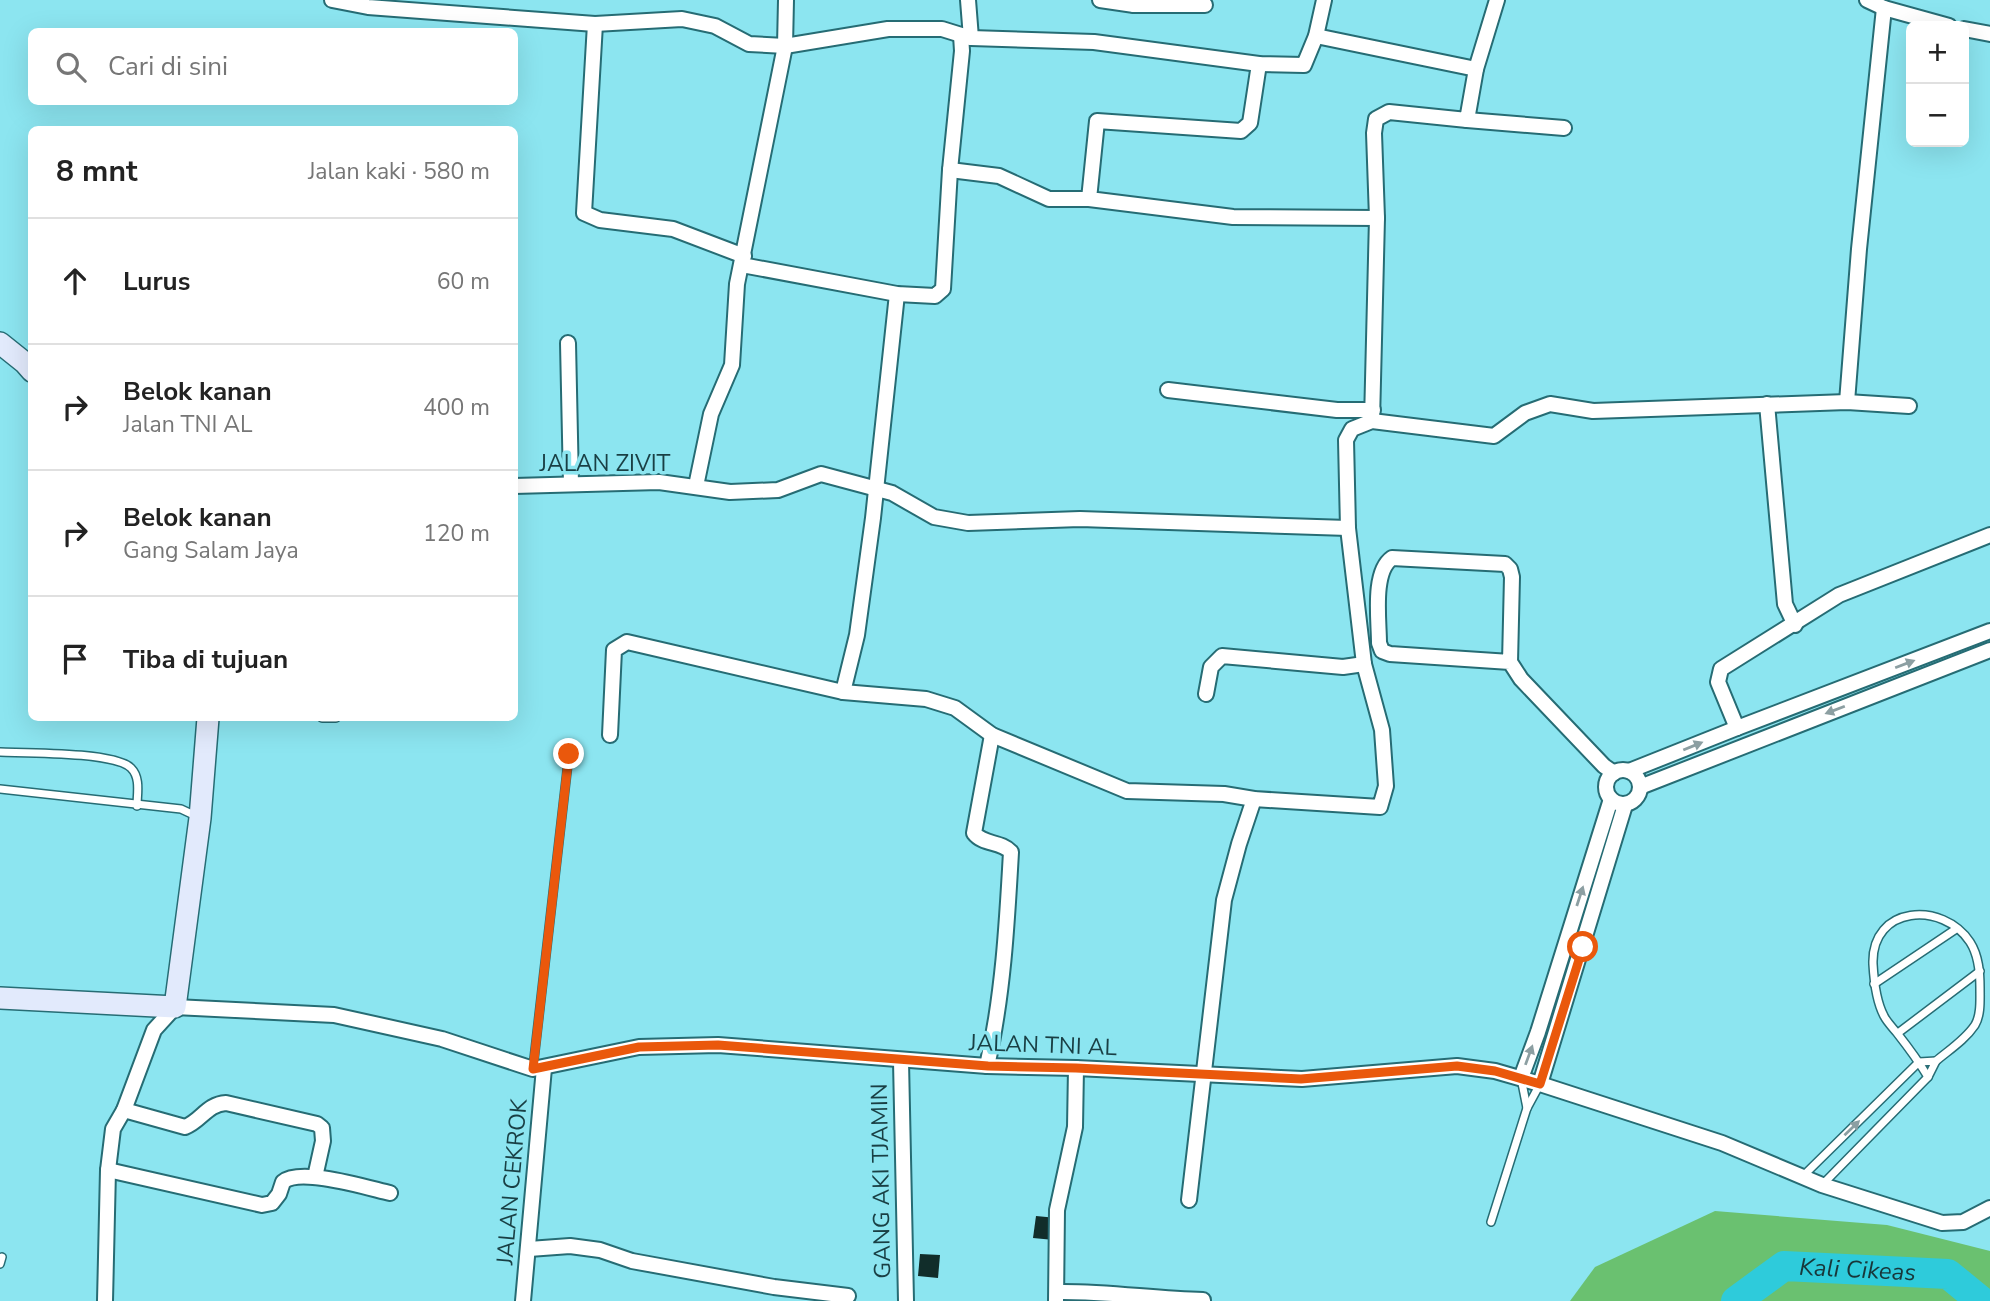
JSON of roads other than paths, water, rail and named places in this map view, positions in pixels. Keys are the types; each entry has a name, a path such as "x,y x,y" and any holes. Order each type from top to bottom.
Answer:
{"main road":[{"path":"0,344 28,367"},
{"path":"0,998 175,1007 200,818 208,721"}],"street":[{"path":"332,0 368,7 595,24 682,19 715,26 749,44 785,46 888,29 942,29 966,37 1094,42 1259,64 1304,65 1324,0"},
{"path":"696,486 711,414 732,365 737,284 757,181 772,122 785,46 786,0"},
{"path":"595,24 584,213 600,220 673,229 743,261 897,294 935,296 943,289 950,170 968,0"},
{"path":"1100,0 1205,5"},
{"path":"1467,120 1476,69 1497,0"},
{"path":"1867,0 1884,8 1931,21"},
{"path":"1847,402 1859,249 1884,8"},
{"path":"1969,30 1990,34"},
{"path":"1315,36 1476,69"},
{"path":"1088,199 1097,121 1241,131 1250,122 1259,64"},
{"path":"1373,416 1376,119 1389,111 1564,128"},
{"path":"950,170 999,176 1049,199 1088,199 1233,217 1377,218"},
{"path":"843,692 857,635 897,294"},
{"path":"568,344 571,484"},
{"path":"1168,390 1373,416 1494,436 1525,413 1550,404 1593,411 1847,402 1909,406"},
{"path":"1767,404 1785,604 1795,625"},
{"path":"610,736 614,650 627,642 843,692 926,699 955,708 992,735 1127,791 1224,794 1254,799 1380,807 1386,786 1382,730 1364,664 1348,528 1346,440 1352,429 1373,416"},
{"name":"JALAN ZIVIT","path":"518,486 659,482 730,492 778,490 821,474 892,493 934,517 968,523 1080,519 1348,528"},
{"path":"1737,728 1718,682 1721,669 1839,595 1990,535"},
{"path":"1510,662 1390,654 1382,651 1379,643 1379,579 1384,563 1392,558 1506,564 1512,576 1510,662 1521,679 1614,772 1636,776 1640,787 1637,797 1618,802"},
{"path":"1614,772 1990,631"},
{"path":"1640,787 1990,650"},
{"path":"1206,694 1211,667 1222,656 1343,667 1364,664"},
{"path":"988,1066 1003,970 1011,852 1004,845 982,841 974,833 992,735"},
{"path":"1614,772 1607,793 1618,802"},
{"path":"1189,1200 1224,900 1254,799"},
{"path":"1521,1078 1566,941 1618,802"},
{"path":"1540,1084 1583,947 1618,802"},
{"path":"1566,941 1583,947"},
{"path":"105,1301 108,1170 113,1129 124,1110 154,1030 175,1007 334,1015 442,1039 539,1068"},
{"name":"JALAN TNI AL","path":"539,1068 594,1054 639,1047 718,1045 988,1066 1301,1079 1457,1066 1495,1071 1540,1084 1722,1143 1822,1185 1942,1223 1963,1222 1990,1208"},
{"name":"GANG AKI TJAMIN","path":"901,1060 906,1301"},
{"name":"JALAN CEKROK","path":"523,1301 529,1249 539,1068"},
{"path":"1076,1068 1074,1127 1057,1210 1056,1296 1100,1291 1148,1298 1203,1300"},
{"path":"124,1110 185,1127 211,1106 226,1103 317,1124 322,1128 323,1141 315,1177"},
{"path":"108,1170 262,1205 272,1203 288,1178 296,1176 315,1177 390,1193"},
{"path":"529,1249 570,1246 600,1250 632,1261 774,1294 848,1296"}],"lane":[{"path":"0,752 83,756 116,761 130,767 137,778 136,806"},
{"path":"539,1068 569,754"},
{"path":"0,789 181,809 200,818"},
{"path":"1822,1185 1928,1077 1936,1061 1976,1024 1980,1010 1980,971 1969,941 1946,920 1926,915 1905,916 1886,924 1872,949 1874,984 1884,1017 1928,1077"},
{"path":"1874,984 1956,929"},
{"path":"1898,1033 1980,971"},
{"path":"1803,1176 1919,1062 1936,1061"},
{"path":"1521,1078 1527,1108"},
{"path":"1491,1222 1527,1108 1540,1084"}],"waterway":[{"name":"Kali Cikeas","path":"1736,1301 1784,1266 1948,1274 1981,1301"}]}
